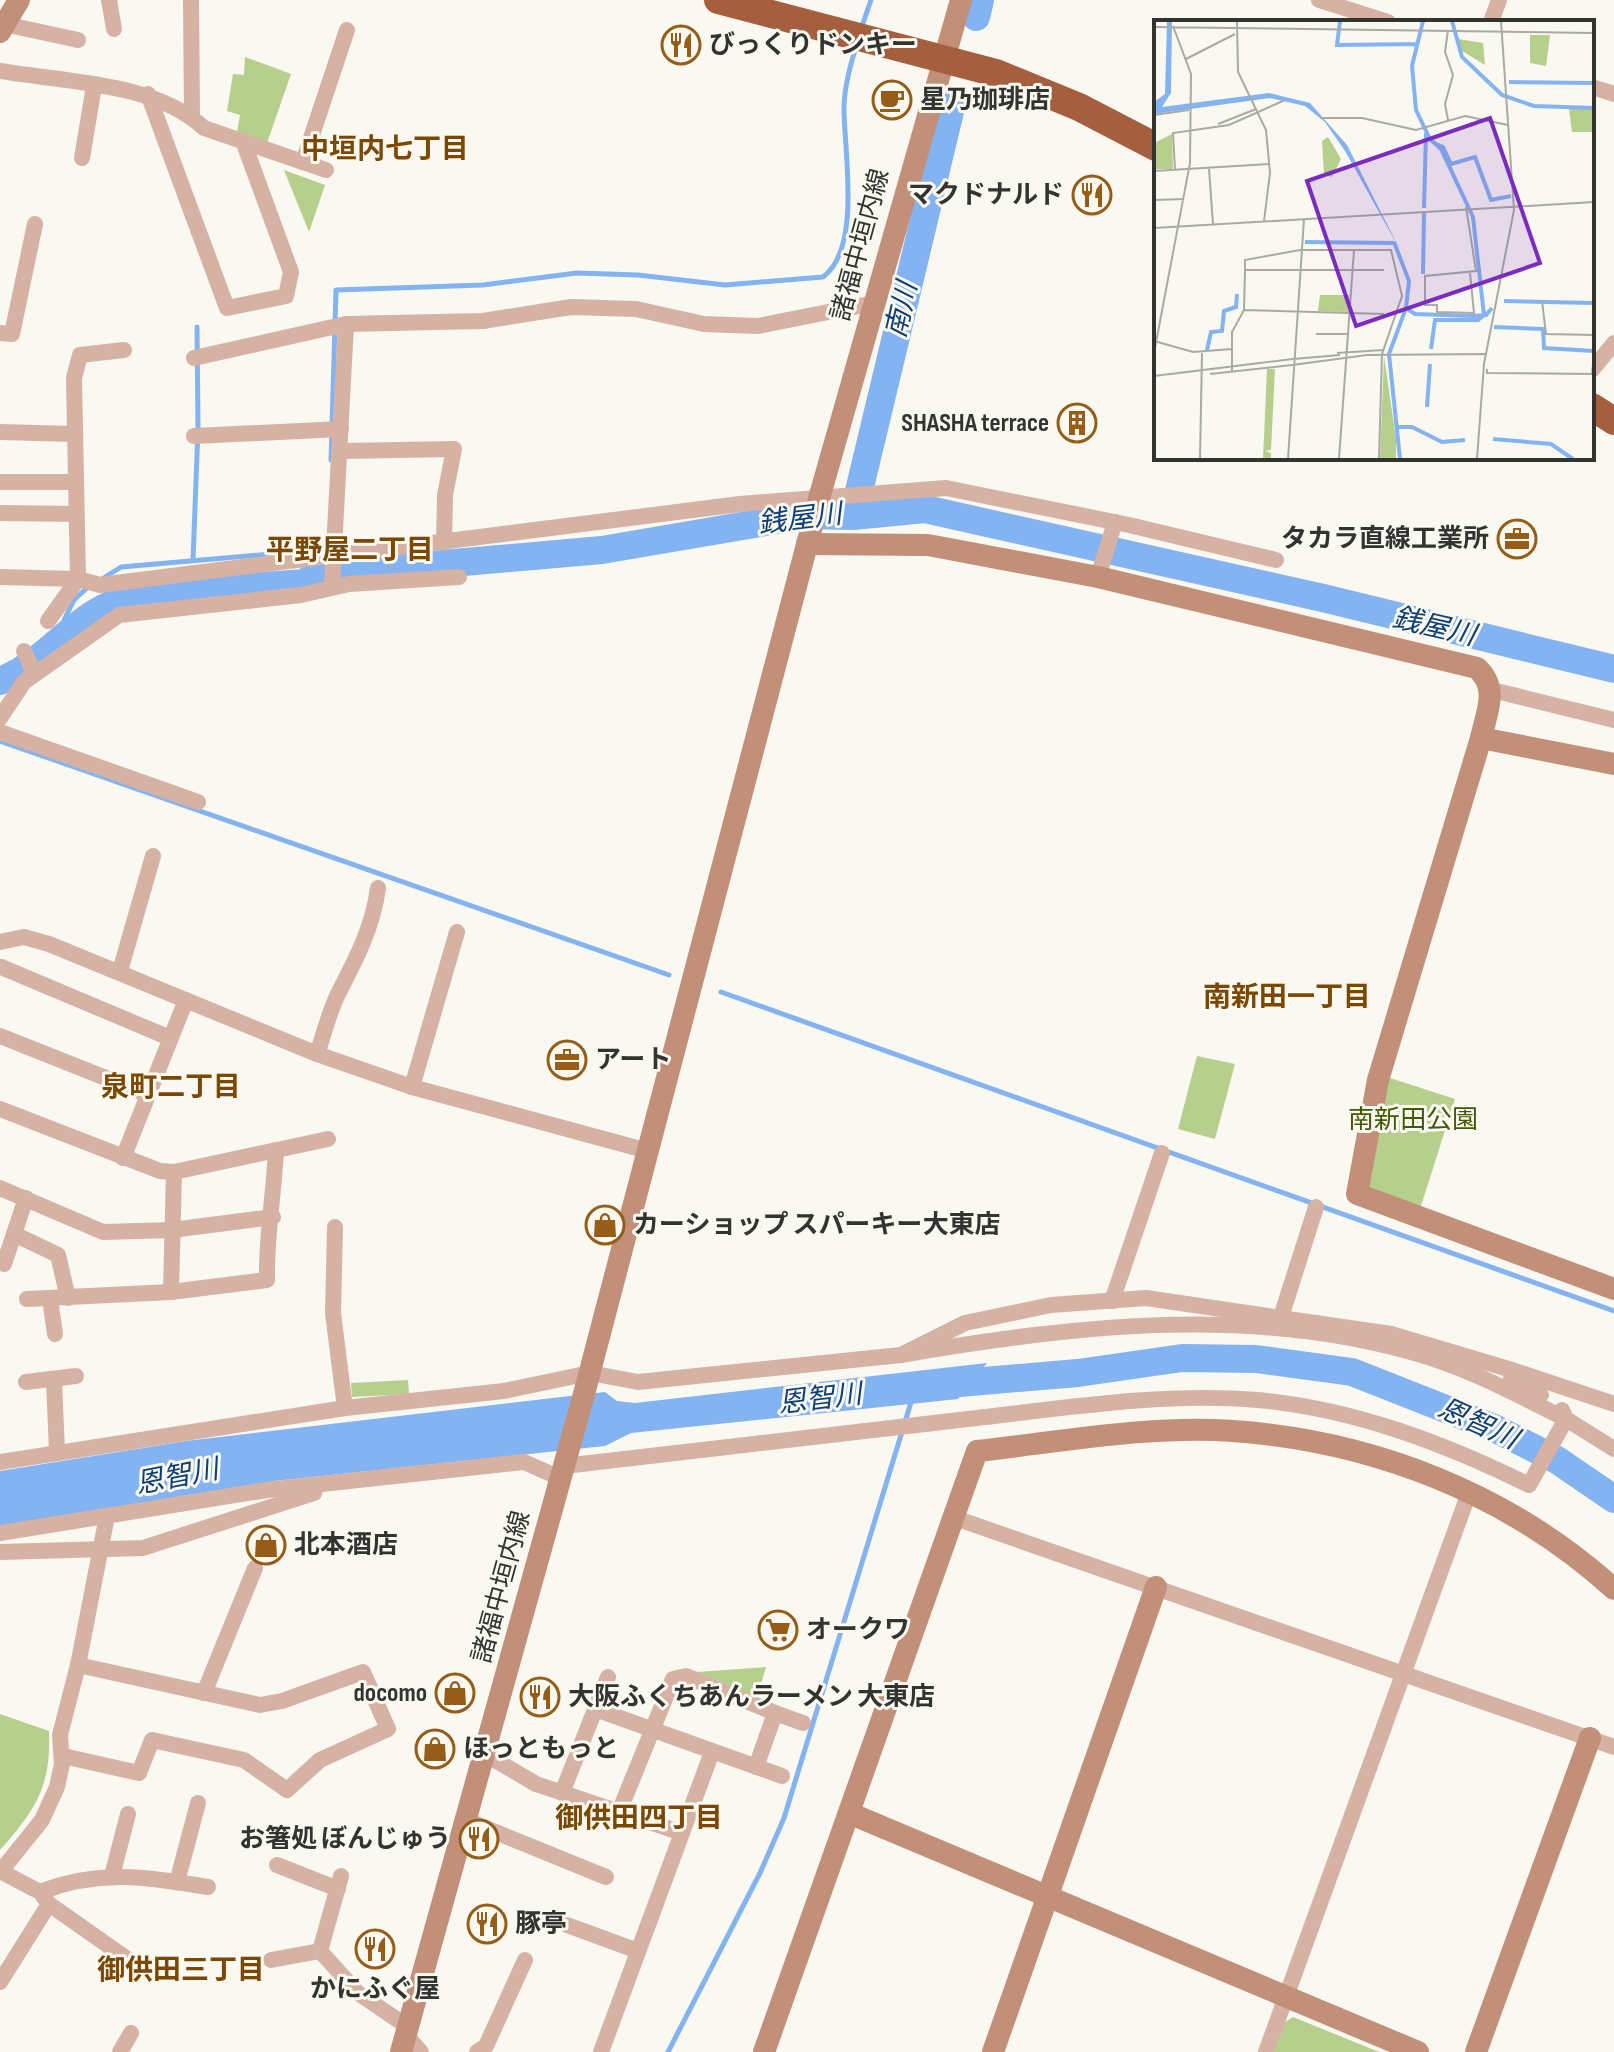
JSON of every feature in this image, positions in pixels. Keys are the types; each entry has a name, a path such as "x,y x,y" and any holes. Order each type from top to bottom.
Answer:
{"highway":[{"path":"718,0 996,73 1079,107 1154,146"},
{"path":"1594,408 1614,421"}],"street":[{"path":"19,0 2,28 78,40"},
{"path":"109,0 114,29"},
{"path":"191,0 192,117"},
{"name":"諸福中垣内線","path":"405,2038 587,1383 817,507 961,0"},
{"path":"1319,0 1382,20"},
{"path":"1492,20 1499,0"},
{"path":"303,162 347,30"},
{"path":"0,71 148,94 192,117 204,128 326,170"},
{"path":"82,158 94,86"},
{"path":"1594,88 1614,94"},
{"path":"148,94 227,308 286,296 291,272 243,141"},
{"path":"0,333 12,334 35,224"},
{"path":"198,356 338,324 483,321 571,307 636,309 704,324 758,326 874,303"},
{"path":"332,587 341,451 335,429 338,324"},
{"path":"1594,368 1614,343"},
{"path":"88,582 76,514 74,378 80,355 124,350"},
{"path":"198,435 335,429"},
{"path":"0,432 74,434"},
{"path":"341,451 454,449 445,495 444,543"},
{"path":"0,482 75,482"},
{"path":"0,577 88,582 817,507 946,488 1115,522 1276,560"},
{"path":"0,513 76,514"},
{"path":"1098,577 1115,522"},
{"path":"807,544 928,545 1098,577 1477,668 1490,679 1492,690 1481,738 1378,1080 1357,1194 1614,1289"},
{"path":"0,718 24,682 34,673 119,615 301,595 332,587 459,577"},
{"path":"48,621 88,582"},
{"path":"24,651 34,673"},
{"path":"1492,690 1614,720"},
{"path":"0,732 198,802"},
{"path":"1481,738 1614,764"},
{"path":"120,971 153,856"},
{"path":"317,1054 339,993 349,980 375,913 378,888"},
{"path":"412,1087 457,932"},
{"path":"170,1038 0,968 5,941 24,937 120,971 317,1054 412,1087 648,1151"},
{"path":"123,1158 186,1000"},
{"path":"0,1036 146,1094"},
{"path":"0,1109 160,1171 174,1172 328,1139"},
{"path":"27,1299 171,1292 267,1280 266,1244 273,1217 276,1150"},
{"path":"1112,1301 1162,1153"},
{"path":"171,1292 174,1172"},
{"path":"0,1188 103,1232 172,1230 273,1217"},
{"path":"4,1264 26,1198"},
{"path":"1281,1317 1316,1207"},
{"path":"335,1227 333,1313 345,1408"},
{"path":"14,1234 58,1255 68,1298"},
{"path":"901,1355 965,1323 1051,1305 1146,1298 1391,1334 1614,1404"},
{"path":"50,1299 55,1334"},
{"path":"0,1462 345,1408 901,1355 969,1343 1151,1323 1265,1327 1372,1343 1430,1358 1488,1381 1566,1419 1614,1449"},
{"path":"1512,1370 1511,1379 1559,1404 1566,1419"},
{"path":"26,1382 76,1376"},
{"path":"54,1381 57,1451"},
{"path":"0,1533 316,1485 524,1462 564,1468 1069,1408 1192,1398 1260,1400 1360,1419 1473,1457 1529,1485 1566,1419"},
{"path":"764,2052 977,1451 1178,1431 1231,1430 1337,1445 1470,1490 1543,1533 1614,1589"},
{"path":"0,1552 143,1548 314,1493 316,1485"},
{"path":"1266,2052 1470,1490"},
{"path":"107,1516 78,1665 60,1735 63,1756 57,1787 42,1820 0,1871 45,1898 133,1963"},
{"path":"955,1518 1614,1747"},
{"path":"204,1693 255,1568"},
{"path":"993,2052 1156,1587"},
{"path":"63,1756 139,1773 152,1740 244,1760 287,1790 320,1760 388,1729 363,1672 282,1701 260,1705 78,1665"},
{"path":"619,1812 673,1679 686,1676 803,1723"},
{"path":"562,1793 608,1677"},
{"path":"595,1709 652,1732 782,1776"},
{"path":"756,1767 775,1713"},
{"path":"1476,2052 1590,1738"},
{"path":"601,2052 712,1752"},
{"path":"485,1754 536,1784 682,1833"},
{"path":"177,1882 198,1803"},
{"path":"849,1813 1418,2052"},
{"path":"112,1876 128,1814"},
{"path":"466,1820 606,1877"},
{"path":"277,1865 340,1883 320,1951"},
{"path":"0,1982 45,1898 69,1881 112,1876 208,1887"},
{"path":"567,1925 638,1951"},
{"path":"320,1951 358,1993 421,2052"},
{"path":"271,1960 320,1951"},
{"path":"477,2052 486,2046 525,1960"},
{"path":"120,2052 131,2033"}],"green space":[{"path":"245,57 291,74 267,143 237,132 240,115 227,111 233,74 244,75"},
{"path":"284,170 325,185 309,232"},
{"path":"1197,1056 1235,1064 1215,1139 1178,1129"},
{"name":"南新田公園","path":"1387,1077 1455,1099 1420,1209 1373,1194 1367,1184"},
{"path":"408,1380 409,1394 352,1397 351,1383"},
{"path":"766,1667 757,1697 697,1672"},
{"path":"0,1714 49,1731 49,1751 39,1796 0,1850"},
{"path":"1293,2017 1379,2052 1274,2052 1285,2022"}],"water":[{"name":"恩智川","path":"987,1363 958,1399 631,1433 605,1446 275,1481 0,1526 0,1471 186,1441 605,1392 617,1401 635,1403"}],"waterway":[{"path":"861,29 871,0"},
{"name":"南川","path":"976,17 980,0"},
{"path":"331,460 336,290 483,285 577,273 638,275 725,285 823,277 835,263 843,245 847,222 844,100 856,47"},
{"name":"南川","path":"853,516 952,103"},
{"path":"193,560 198,428 197,327"},
{"name":"銭屋川","path":"0,681 35,661 96,613 135,596 304,583 316,575 602,550 806,515 853,516 925,509 1323,598 1614,669"},
{"path":"102,579 121,567 306,551"},
{"path":"67,634 64,620 74,600 90,585"},
{"path":"0,741 669,975"},
{"path":"721,992 1614,1311"},
{"name":"恩智川","path":"936,1385 1078,1373 1182,1358 1256,1359 1352,1372 1494,1428 1557,1460 1614,1499"},
{"path":"668,2052 760,1873 784,1818 912,1399"}],"place":[{"name":"びっくりドンキー","path":"681,45"},
{"name":"星乃珈琲店","path":"892,100"},
{"name":"マクドナルド","path":"1092,195"},
{"name":"SHASHA terrace","path":"1077,423"},
{"name":"タカラ直線工業所","path":"1517,539"},
{"name":"アート","path":"567,1060"},
{"name":"カーショップ スパーキー大東店","path":"605,1225"},
{"name":"北本酒店","path":"266,1545"},
{"name":"オークワ","path":"778,1630"},
{"name":"docomo","path":"455,1693"},
{"name":"大阪ふくちあんラーメン 大東店","path":"540,1697"},
{"name":"ほっともっと","path":"435,1749"},
{"name":"お箸処 ぼんじゅう","path":"479,1839"},
{"name":"豚亭","path":"487,1924"},
{"name":"かにふぐ屋","path":"375,1949"}],"district":[{"name":"中垣内七丁目","path":"385,149"},
{"name":"平野屋二丁目","path":"350,550"},
{"name":"南新田一丁目","path":"1287,997"},
{"name":"泉町二丁目","path":"171,1087"},
{"name":"御供田四丁目","path":"639,1818"},
{"name":"御供田三丁目","path":"181,1970"}]}
